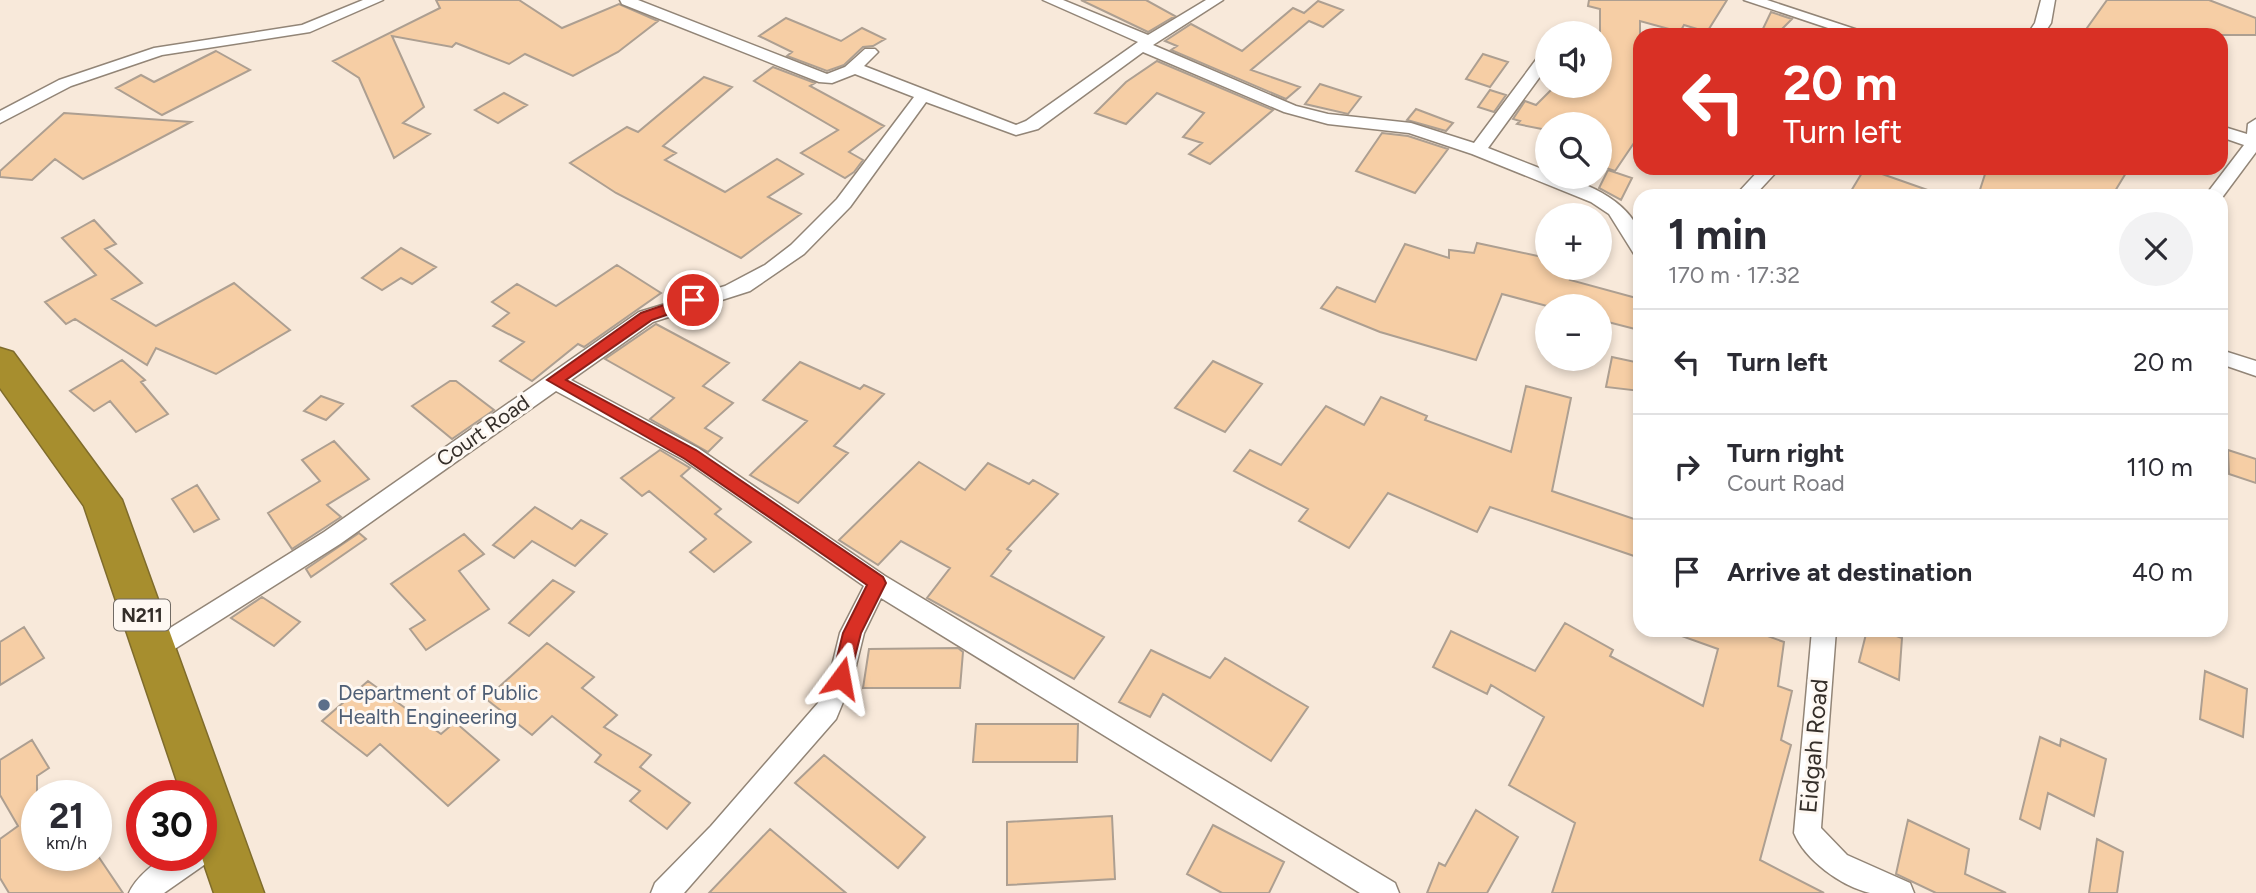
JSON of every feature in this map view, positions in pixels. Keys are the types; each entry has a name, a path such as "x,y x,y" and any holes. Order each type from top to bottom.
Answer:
{"highway":[{"name":"N211","path":"0,361 102,500 154,650 188,780"},
{"name":"N211","path":"217,864 239,893"}],"street":[{"path":"0,118 65,83 159,51 305,29 376,0"},
{"path":"1050,0 1290,109 1328,119 1411,128 1478,150 1606,202 1616,210 1633,234"},
{"path":"854,68 922,97 1016,130 1032,125 1145,43 1216,0"},
{"path":"1751,0 1843,28"},
{"path":"2039,28 2048,0"},
{"path":"627,1 815,77 836,78 854,68 870,52"},
{"path":"1478,150 1535,72"},
{"name":"Court Road","path":"154,650 332,538 646,317 674,305 741,287 786,261 843,205 922,97"},
{"path":"2219,189 2254,142 2256,124"},
{"path":"2228,133 2254,142"},
{"path":"1751,189 1764,175"},
{"path":"2228,359 2256,369"},
{"path":"555,380 691,454 877,583 1385,893"},
{"path":"665,893 720,835 827,711 841,678 852,633 877,583"},
{"name":"Eidgah Road","path":"1823,637 1807,833 1838,864 1900,893"},
{"path":"143,893 169,871"}],"building":[{"path":"436,0 519,0 562,28 619,4 658,21 618,52 573,76 525,54 509,64 456,43 452,47 392,36 424,107 403,123 430,134 394,158 359,78 333,61 440,8"},
{"path":"1081,0 1146,0 1175,16 1148,32"},
{"path":"1589,0 1727,0 1710,28 1684,25 1682,28 1665,28 1640,21 1640,28 1633,28 1633,144 1615,171 1612,170 1612,112 1535,112 1535,128 1517,124 1520,121 1513,119 1525,101 1536,105 1543,98 1612,98 1612,21 1600,21 1600,9 1588,6"},
{"path":"2107,0 2209,0 2256,18 2256,35 2228,35 2228,28 2087,28"},
{"path":"1318,1 1343,10 1323,27 1309,21 1251,70 1300,87 1286,99 1171,50 1177,46 1165,41 1191,24 1242,51 1293,8 1304,13"},
{"path":"1771,12 1792,19 1783,28 1763,28"},
{"path":"786,18 841,41 862,28 885,39 873,46 863,47 844,65 827,71 787,56 792,52 759,36"},
{"path":"216,51 250,70 162,115 116,88 141,75 154,82"},
{"path":"1483,54 1508,62 1490,87 1466,79"},
{"path":"1157,61 1273,110 1210,164 1189,154 1202,143 1183,137 1204,113 1157,93 1126,124 1095,113 1126,82"},
{"path":"773,67 815,83 810,86 884,126 849,152 863,160 854,172 845,178 801,153 838,130 754,81"},
{"path":"704,77 732,87 663,146 676,153 665,160 725,192 777,159 803,174 768,197 801,214 741,258 616,193 570,163 627,127 638,132"},
{"path":"1320,84 1361,97 1348,114 1305,104"},
{"path":"1490,90 1506,95 1494,112 1478,107"},
{"path":"504,93 527,105 498,123 475,110"},
{"path":"1416,109 1453,123 1446,131 1407,120"},
{"path":"64,113 191,122 83,179 55,159 32,180 0,177 0,171"},
{"path":"1382,133 1408,136 1448,149 1415,193 1356,171"},
{"path":"1612,171 1632,178 1621,200 1601,189 1612,189"},
{"path":"1861,175 1885,175 1925,189 1852,189"},
{"path":"1985,175 2125,175 2116,189 1980,189"},
{"path":"94,220 116,244 105,249 142,283 112,299 156,326 234,283 290,330 216,374 156,348 147,365 75,319 66,324 45,302 96,275 62,238"},
{"path":"1477,243 1535,255 1535,280 1570,280 1633,297 1633,328 1612,323 1612,294 1535,294 1535,303 1502,294 1476,360 1380,332 1321,308 1337,287 1375,302 1405,244 1449,258 1449,250 1474,253"},
{"path":"401,248 436,267 412,284 401,278 382,290 362,278"},
{"path":"617,265 661,293 584,347 578,344 532,381 500,361 524,342 493,326 509,313 492,302 517,284 556,306"},
{"path":"656,324 729,363 703,386 733,403 705,428 722,438 708,452 650,419 674,398 605,359"},
{"path":"1612,357 1633,362 1633,390 1606,387 1609,371 1612,371"},
{"path":"122,360 145,380 141,382 168,414 136,432 110,401 94,411 70,391"},
{"path":"1213,361 1262,384 1225,432 1175,408"},
{"path":"800,362 860,389 864,385 884,394 834,446 848,453 798,503 750,475 807,421 763,400"},
{"path":"450,381 456,381 494,410 452,439 412,406"},
{"path":"1526,386 1571,398 1552,491 1633,519 1633,556 1490,507 1477,532 1388,493 1349,548 1299,521 1308,509 1234,471 1250,450 1281,465 1326,406 1364,425 1381,397 1427,416 1425,420 1511,452"},
{"path":"321,396 343,404 326,420 304,411"},
{"path":"334,441 369,479 327,505 341,517 292,549 268,513 320,481 302,460"},
{"path":"660,450 690,468 681,476 721,509 715,514 751,542 714,572 690,552 706,539 649,491 642,496 621,478"},
{"path":"2228,450 2256,459 2256,483 2229,474"},
{"path":"919,462 965,490 988,463 1029,484 1033,480 1058,494 1007,549 1011,551 991,576 1104,637 1074,679 927,598 950,568 901,541 878,565 839,540"},
{"path":"197,485 219,519 194,532 172,499"},
{"path":"535,507 572,529 581,520 607,534 575,566 532,541 514,558 493,545"},
{"path":"359,533 366,539 311,577 306,569"},
{"path":"464,534 484,554 459,571 489,609 426,650 410,629 425,620 391,584"},
{"path":"553,580 574,592 529,636 509,623"},
{"path":"262,597 300,622 274,646 231,618"},
{"path":"1565,623 1613,650 1610,656 1703,706 1718,649 1684,637 1770,637 1784,642 1778,686 1792,691 1781,740 1791,745 1760,860 1824,893 1552,893 1575,823 1509,785 1544,717 1491,685 1487,694 1433,667 1451,631 1535,671"},
{"path":"24,627 44,658 0,685 0,642"},
{"path":"1865,637 1902,638 1899,680 1859,662"},
{"path":"547,643 594,677 582,688 617,715 604,727 651,755 640,767 690,803 667,829 630,801 640,791 595,762 601,755 552,716 532,735 486,699"},
{"path":"958,648 963,652 960,688 863,688 869,649"},
{"path":"1151,650 1210,678 1225,658 1308,707 1271,761 1163,694 1150,717 1119,702"},
{"path":"2205,671 2247,689 2243,737 2200,719"},
{"path":"368,681 441,734 455,722 499,760 448,806 380,744 367,756 322,721"},
{"path":"976,724 1078,724 1077,762 973,762"},
{"path":"2040,737 2060,746 2061,739 2106,759 2094,816 2048,793 2040,829 2020,819"},
{"path":"32,740 49,768 37,776 37,780 21,780 21,871 108,871 123,893 9,893 0,878 0,839 18,826 0,795 0,760"},
{"path":"824,755 925,837 898,868 795,783"},
{"path":"1476,810 1518,837 1487,893 1427,893 1439,863 1445,866"},
{"path":"1112,816 1115,879 1007,885 1007,822"},
{"path":"1908,820 1969,849 1965,874 2006,893 1936,893 1896,874"},
{"path":"1213,825 1284,862 1269,893 1222,893 1187,874"},
{"path":"770,829 846,893 709,893"},
{"path":"2097,839 2123,852 2117,893 2089,893"}],"place":[{"name":"Department of Public Health Engineering","path":"324,705"}],"route":[{"path":"693,300 646,317 555,380 691,454 877,583 852,633 841,678"}]}
